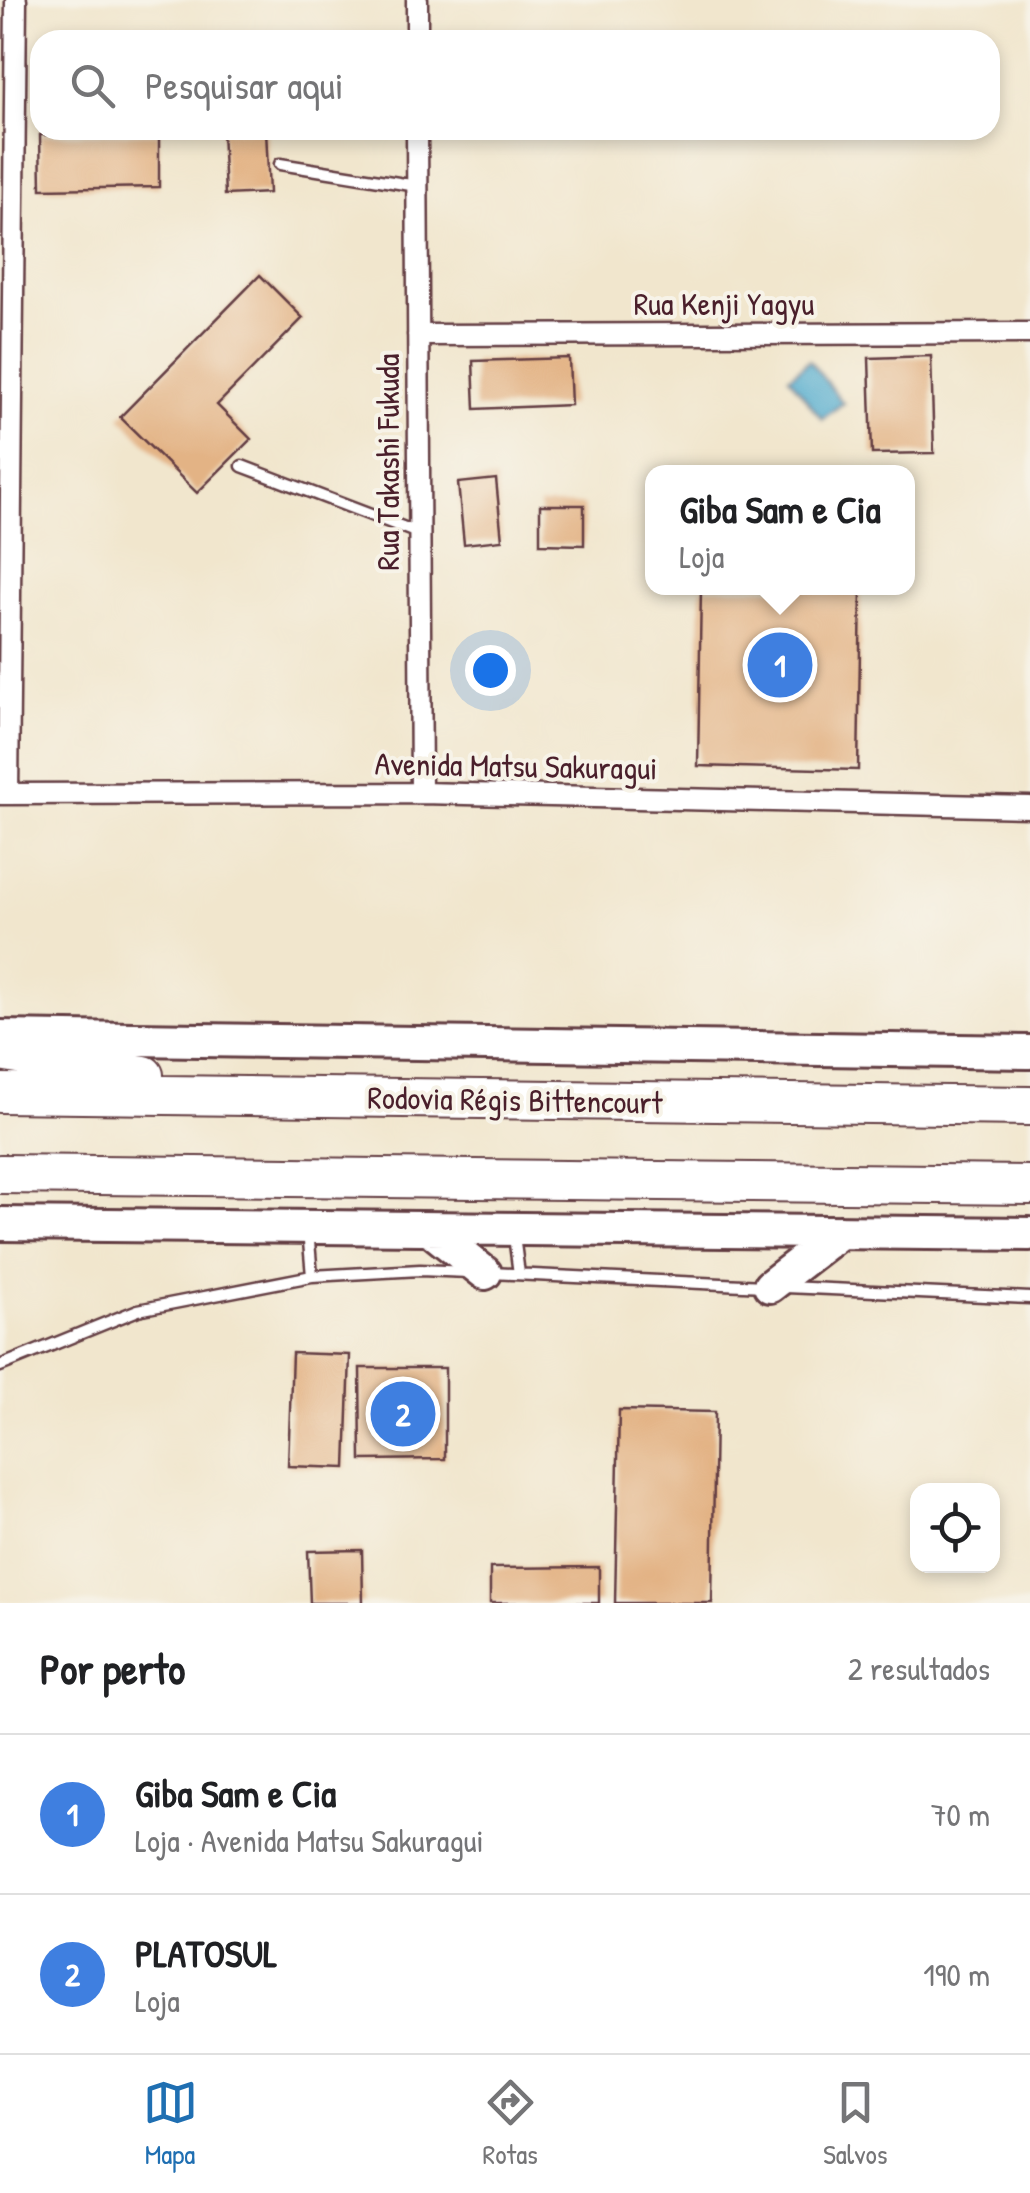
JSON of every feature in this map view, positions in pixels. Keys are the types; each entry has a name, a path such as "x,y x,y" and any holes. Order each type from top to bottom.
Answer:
{"highway":[{"path":"0,1052 152,1076 350,1098"},
{"name":"Rodovia Régis Bittencourt","path":"0,1093 1030,1106"},
{"path":"0,1174 1030,1185"}],"main road":[{"path":"0,1037 1030,1052"},
{"path":"0,1224 308,1230 1030,1234"},
{"path":"432,1230 485,1273"},
{"path":"770,1286 840,1232"}],"street":[{"path":"4,794 5,318 16,0"},
{"path":"417,0 417,30"},
{"name":"Rua Takashi Fukuda","path":"417,140 421,793"},
{"name":"Rua Kenji Yagyu","path":"418,336 1030,332"},
{"name":"Avenida Matsu Sakuragui","path":"4,794 421,793 1030,807"}],"lane":[{"path":"280,164 417,186"},
{"path":"242,466 418,533"},
{"path":"308,1230 312,1276"},
{"path":"514,1230 519,1274"},
{"path":"0,1366 138,1310 222,1290 312,1276 420,1270 1030,1298"}],"water":[{"path":"809,360 843,403 822,419 789,377"}],"building":[{"path":"40,140 159,140 159,187 41,189"},
{"path":"222,140 266,140 269,193 225,195"},
{"path":"260,275 303,318 217,405 251,439 197,493 120,417"},
{"path":"931,356 934,453 872,454 869,358"},
{"path":"569,358 571,405 475,409 473,361"},
{"path":"496,479 502,540 464,544 458,483"},
{"path":"540,505 584,505 584,545 540,544"},
{"path":"701,595 861,595 858,770 698,766"},
{"path":"292,1353 350,1355 346,1468 288,1466"},
{"path":"360,1368 445,1368 445,1459 361,1460"},
{"path":"619,1410 715,1412 712,1603 615,1603"},
{"path":"362,1550 363,1603 310,1603 308,1551"},
{"path":"599,1567 599,1603 490,1603 490,1568"}],"place":[{"name":"Giba Sam e Cia","path":"780,665"},
{"name":"PLATOSUL","path":"403,1414"}]}
